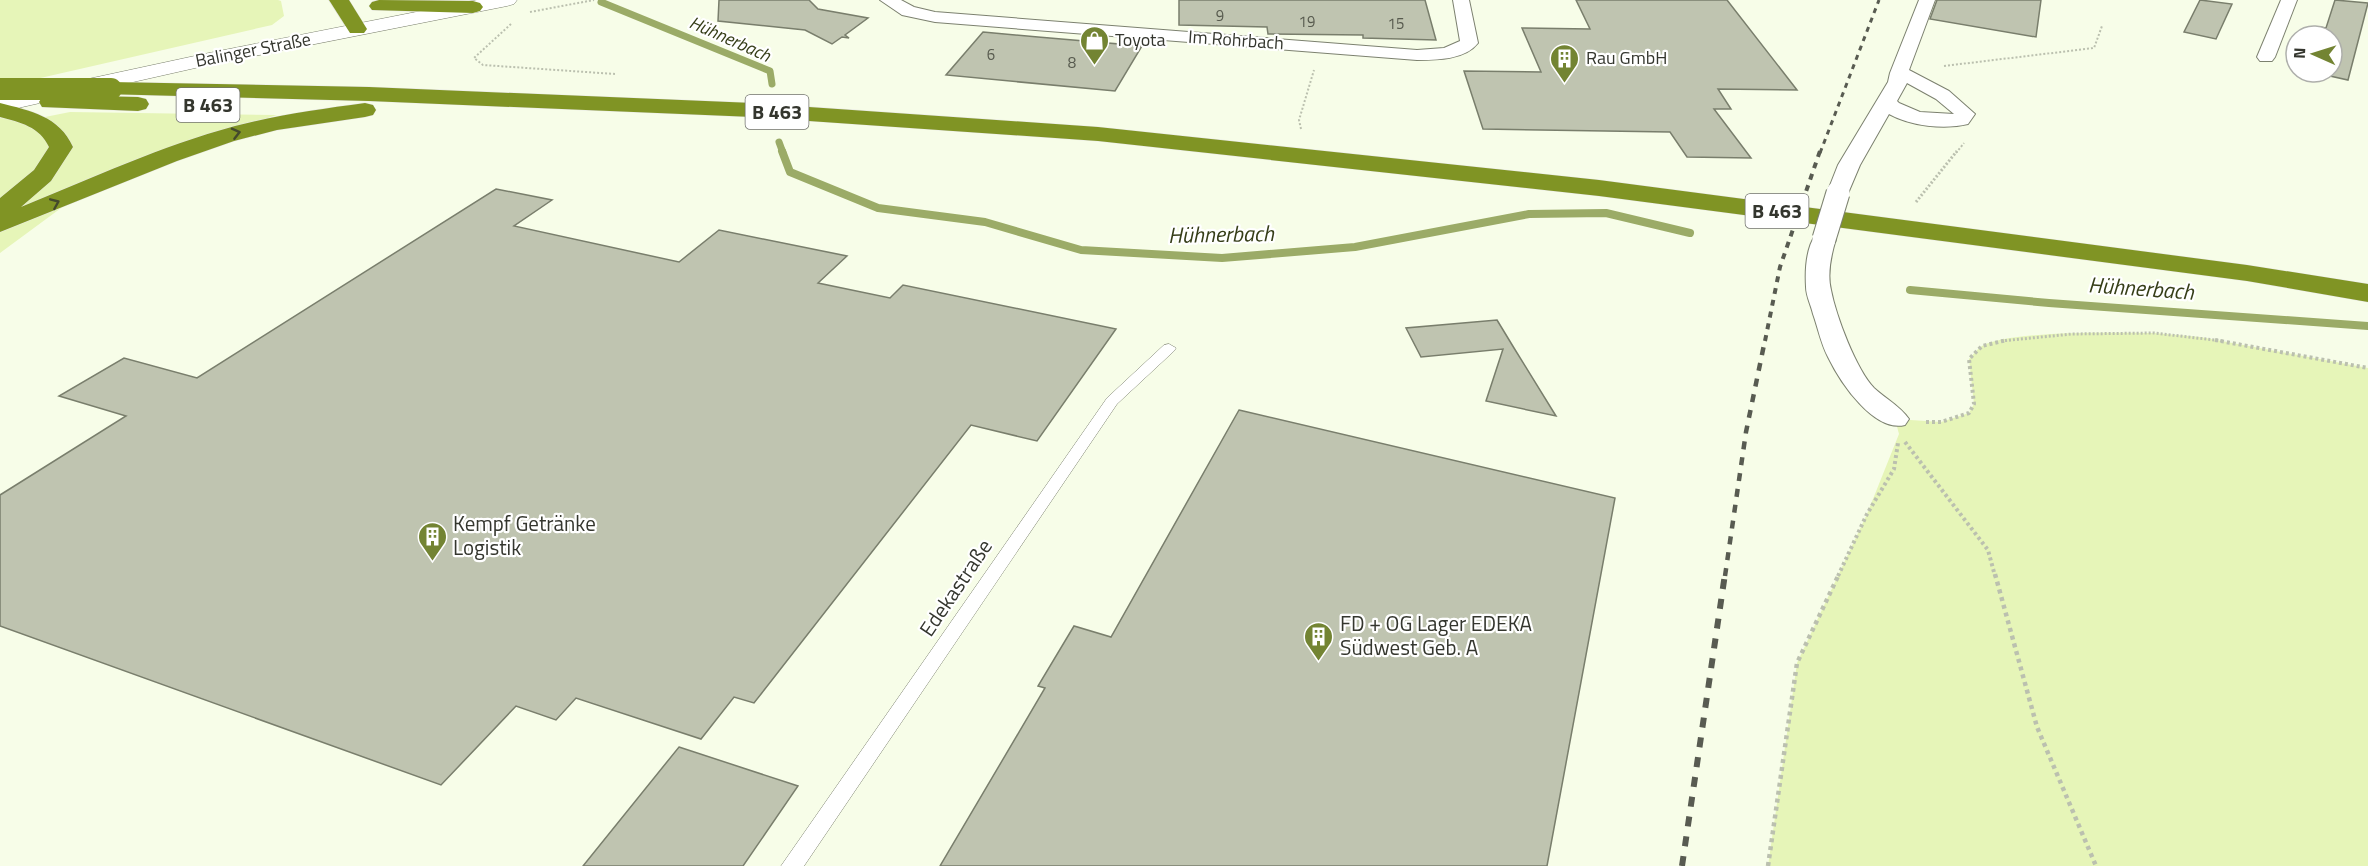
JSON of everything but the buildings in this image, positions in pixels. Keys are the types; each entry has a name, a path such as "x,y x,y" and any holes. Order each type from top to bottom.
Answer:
{"highway":[{"path":"339,0 357,29"},
{"name":"B 463","path":"0,89 369,94 753,110 1098,135 1599,188 2224,270 2368,293"},
{"name":"B 463","path":"2,108 50,102 227,105 608,117 1136,149 1184,145"},
{"path":"0,210 52,168 62,147 58,135 48,126 2,108"},
{"path":"0,225 184,149 228,135 297,120 367,110"}],"main road":[{"name":"Balinger Straße","path":"2,108 128,75 357,29 379,10 473,7 507,0"}],"street":[{"name":"Im Rohrbach","path":"888,0 908,11 935,17 1417,55 1442,54 1460,50 1469,43 1461,0"},
{"path":"1895,418 1863,392 1840,356 1818,289 1819,256 1849,165 1898,82 1899,73 1927,0"},
{"path":"2266,57 2289,0"},
{"path":"1885,101 1893,110 1907,115 1940,120 1961,120 1965,114 1953,101 1926,84 1899,73"}],"lane":[{"name":"Edekastraße","path":"792,866 1112,401 1169,348"}],"path":[{"path":"528,12 594,0"},
{"path":"515,21 474,58 483,65 615,74"},
{"path":"1899,73 2094,48 2102,26"},
{"path":"1301,130 1299,120 1321,47"},
{"path":"1909,209 1929,188 1965,142 1961,120"},
{"path":"1895,418 1919,422 1941,422 1969,413 1974,404 1969,359 1982,346 2010,339 2072,334 2154,333 2200,337 2368,368"},
{"path":"1768,866 1797,663 1867,514 1894,469 1899,434 1988,550 2037,727 2096,866"}],"green space":[{"path":"0,0 278,0 281,1 284,16 272,25 36,79 0,80"},
{"path":"70,112 277,115 114,169 0,253 0,118 30,120"},
{"path":"2154,333 2200,337 2368,368 2368,866 1768,866 1797,663 1867,514 1899,434 1895,419 1941,422 1969,413 1974,404 1969,359 1982,346 1996,341 2039,335"}],"waterway":[{"name":"Hühnerbach","path":"601,2 770,71 772,84"},
{"name":"Hühnerbach","path":"779,142 783,153"},
{"name":"Hühnerbach","path":"782,151 790,172 878,208 985,222 1081,250 1222,258 1355,247 1529,214 1606,213 1690,233"},
{"name":"Hühnerbach","path":"1910,290 2049,303 2368,326"}],"railway":[{"path":"1820,153 1879,0"},
{"path":"1765,341 1780,267 1820,151"},
{"path":"1725,576 1746,432 1765,340"},
{"path":"1682,866 1725,574"}],"place":[{"name":"Toyota","path":"1094,66"},
{"name":"Rau GmbH","path":"1565,84"},
{"name":"Kempf Getränke Logistik","path":"432,562"},
{"name":"FD + OG Lager EDEKA Südwest Geb. A","path":"1319,662"}]}
